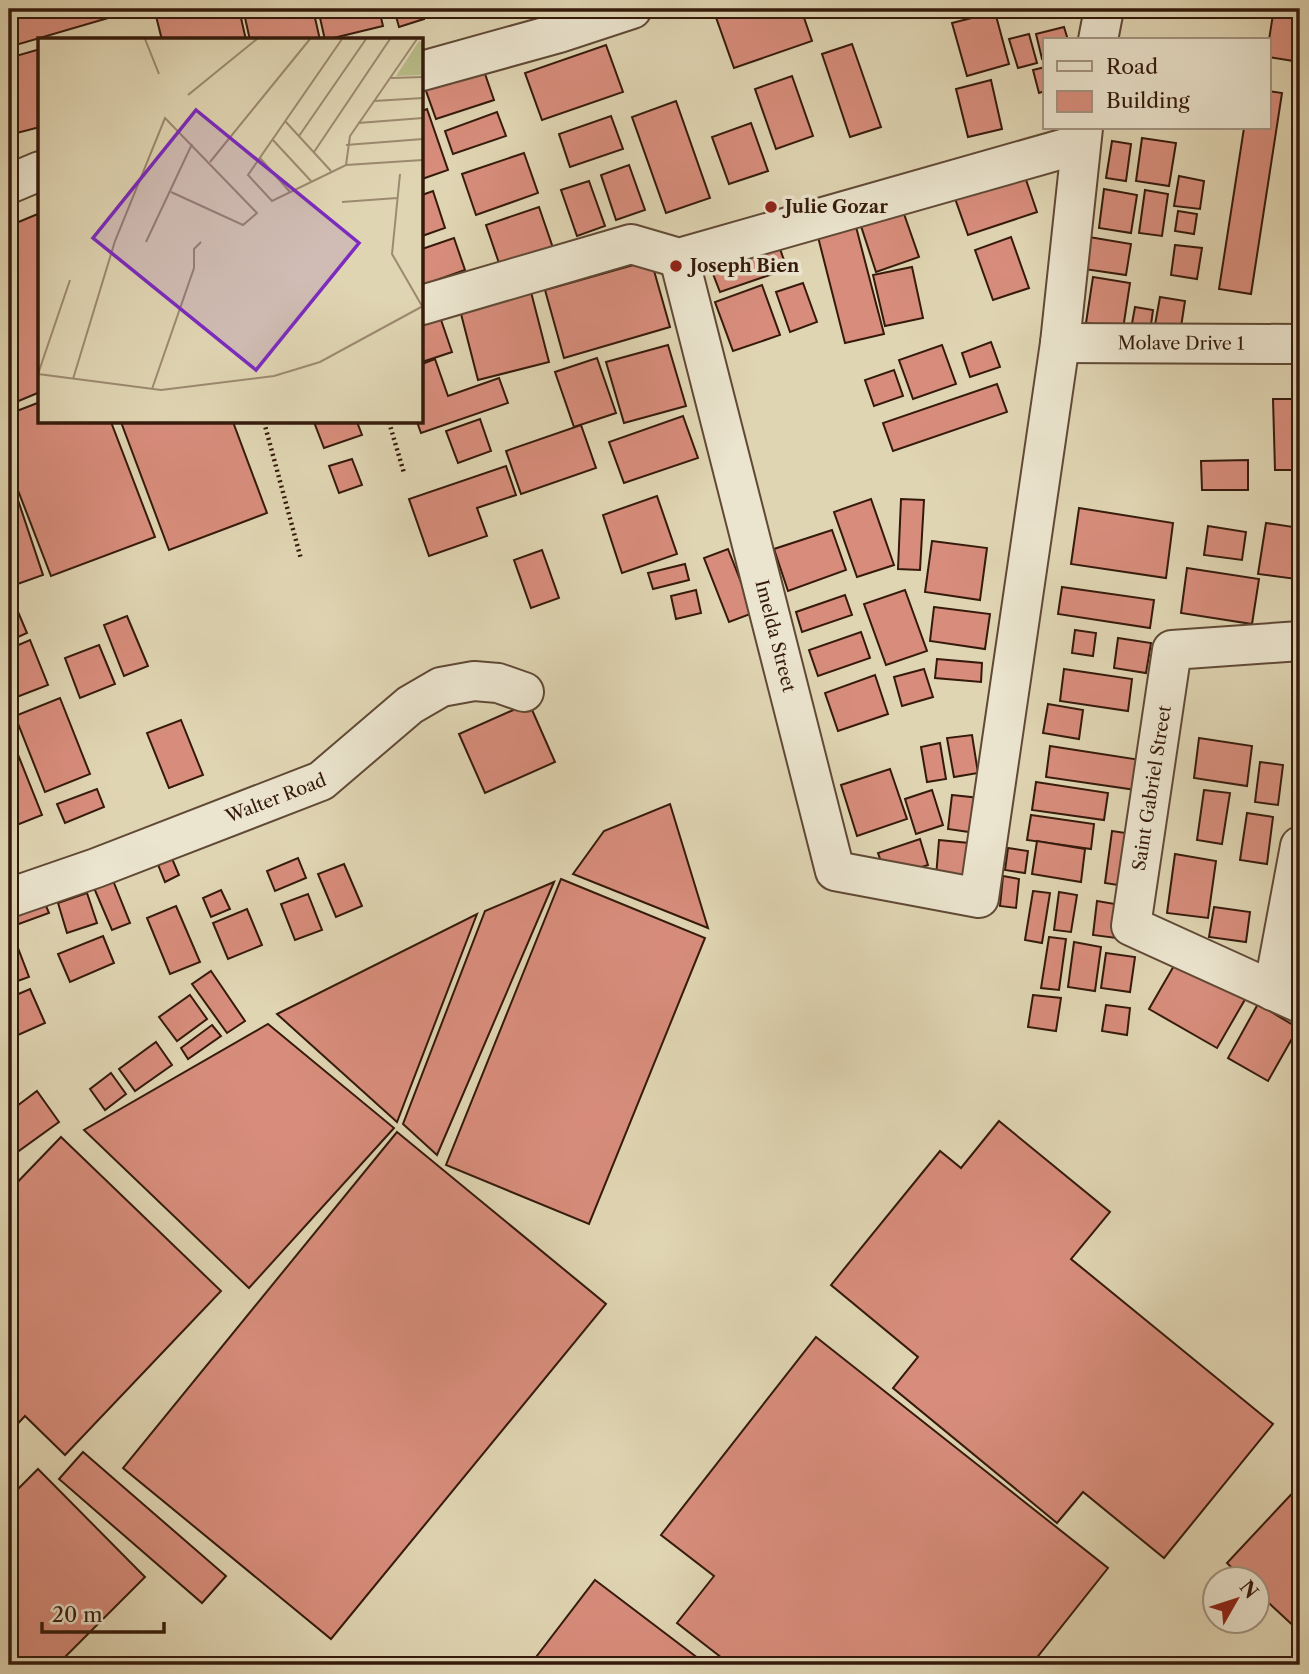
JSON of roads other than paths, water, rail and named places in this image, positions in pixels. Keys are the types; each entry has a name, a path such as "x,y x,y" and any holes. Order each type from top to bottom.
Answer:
{"street":[{"path":"424,70 559,33 632,9"},
{"path":"1098,38 1104,9"},
{"path":"424,304 631,244 678,258 1082,136 1060,342"},
{"path":"9,184 38,172"},
{"name":"Imelda Street","path":"678,258 835,871 979,898 1060,342"},
{"name":"Molave Drive 1","path":"1060,342 1300,344"},
{"name":"Saint Gabriel Street","path":"1287,997 1131,926 1172,650 1300,641"},
{"name":"Walter Road","path":"9,898 96,868 321,781 410,705 440,687 474,681 498,683 524,692"},
{"path":"1287,997 1300,846"}],"place":[{"name":"Julie Gozar","path":"771,207"},
{"name":"Joseph Bien","path":"676,266"}]}
